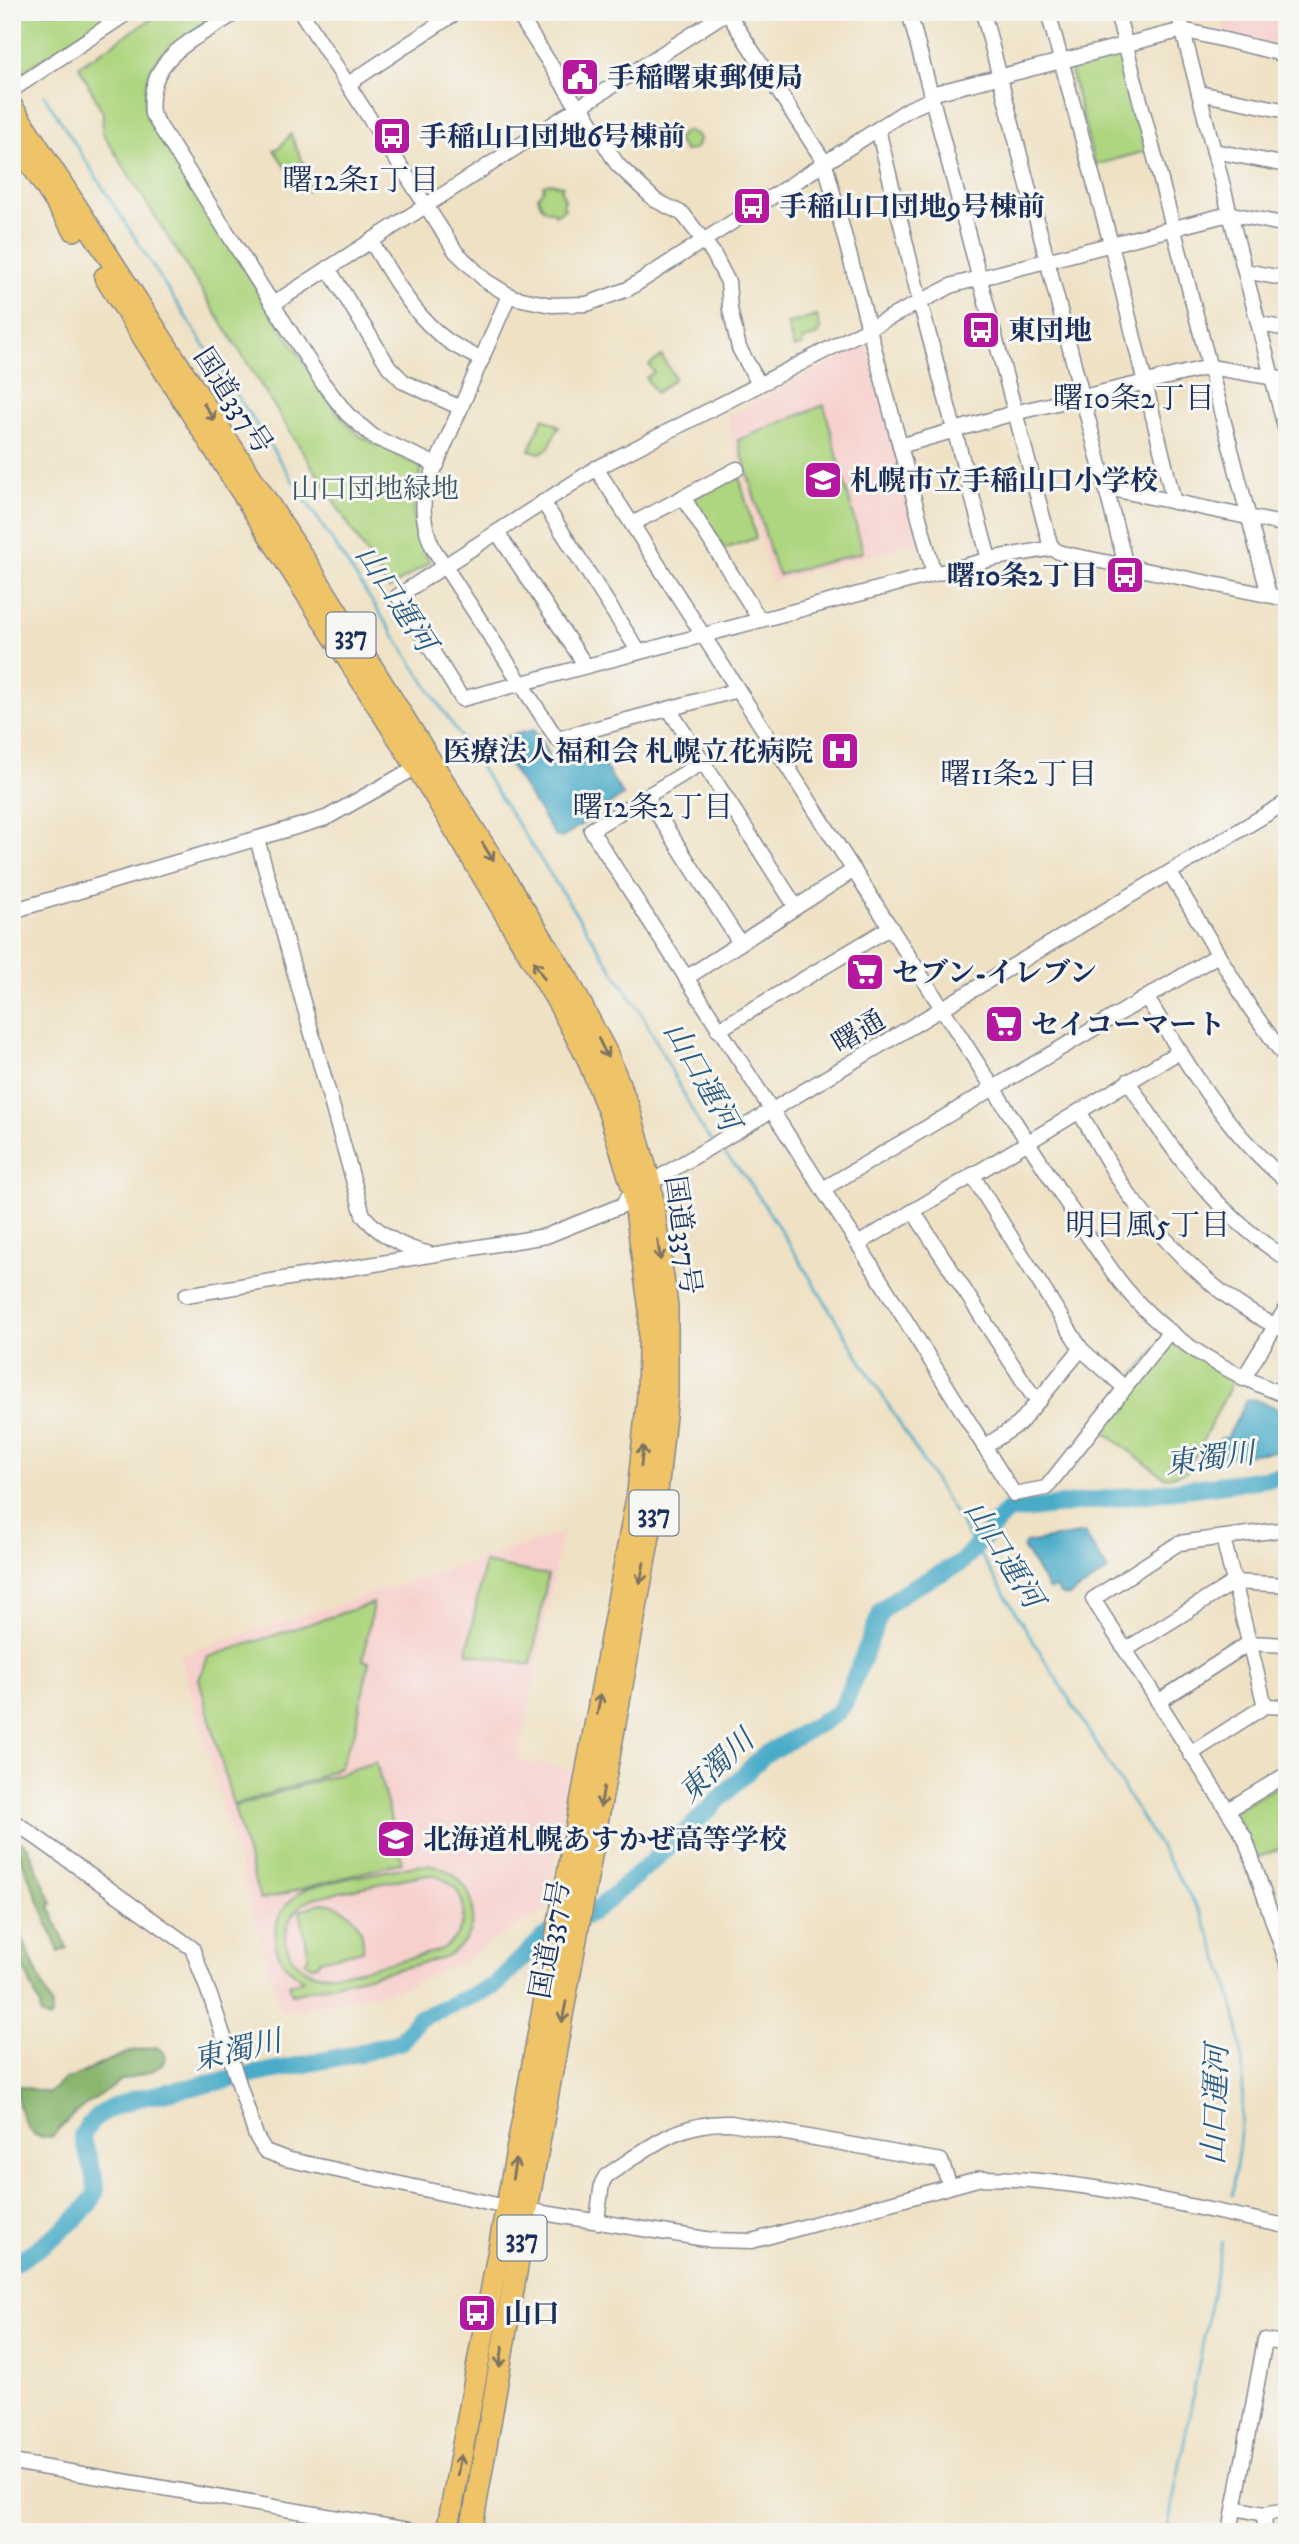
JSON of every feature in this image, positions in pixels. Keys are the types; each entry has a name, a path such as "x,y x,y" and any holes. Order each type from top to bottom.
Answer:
{"highway":[{"name":"国道337号","path":"12,107 301,556 423,764"},
{"name":"国道337号","path":"12,135 423,764 568,979 607,1055 629,1109 667,1307 667,1396 657,1492 574,1900 554,1952 471,2532"},
{"name":"国道337号","path":"447,2532 576,1945 574,1900"}],"street":[{"path":"12,90 129,12"},
{"path":"237,12 166,59 153,84 150,96 152,114 322,382 347,414 374,437 437,465"},
{"path":"301,12 456,253 486,281 509,295 551,305 587,304 628,289 878,128 931,97 1183,30 1287,55"},
{"path":"348,84 457,12"},
{"path":"517,12 617,164 655,200 683,214 713,253 728,282 730,309 739,348 759,384"},
{"path":"273,304 727,12 825,163 934,574"},
{"path":"909,12 1014,413 1053,548"},
{"path":"983,12 1126,566"},
{"path":"1048,12 1111,244 1174,502"},
{"path":"1117,12 1269,595"},
{"path":"1178,12 1287,435"},
{"path":"1199,93 1287,111"},
{"path":"878,128 920,302 989,559"},
{"path":"1214,151 1287,165"},
{"path":"1287,225 1231,215 953,285 596,468 398,596 462,699 989,559 1053,548 1061,553 1287,599"},
{"path":"371,241 404,295 427,324 449,342 482,360"},
{"path":"328,268 389,367 404,382 461,408"},
{"path":"1245,271 1287,279"},
{"path":"509,295 425,491 423,503 426,533 445,566 557,739 738,690"},
{"path":"1260,324 1287,329"},
{"path":"900,446 1014,413 1210,367 1287,380"},
{"path":"596,468 1088,1236 1125,1289 1153,1317 1197,1352 1243,1379 1287,1396"},
{"path":"632,524 737,469"},
{"path":"1107,488 1287,525"},
{"path":"683,497 760,620"},
{"path":"543,502 639,652"},
{"path":"497,532 586,666"},
{"path":"669,709 796,907"},
{"path":"703,762 591,830 823,1189 1014,1494 1046,1488 1170,1331"},
{"path":"12,911 326,818 423,764"},
{"path":"646,796 740,943"},
{"name":"曙通","path":"186,1294 546,1236 623,1205 642,1186 771,1112 1287,802"},
{"path":"257,839 363,1215 373,1228 416,1251 428,1254"},
{"path":"687,978 854,870"},
{"path":"1170,873 1250,1008 1287,1060"},
{"path":"718,1030 891,927"},
{"path":"823,1189 1218,955"},
{"path":"1146,998 1242,1141 1287,1181"},
{"path":"858,1244 1180,1051"},
{"path":"1129,1081 1174,1151 1222,1209 1247,1232 1287,1259"},
{"path":"1079,1111 1131,1197 1191,1266 1250,1312 1281,1329"},
{"path":"972,1175 1081,1349 1125,1388"},
{"path":"913,1211 1031,1393 1040,1399"},
{"path":"1243,1379 1281,1329 1287,1307"},
{"path":"984,1447 1019,1424 1081,1349"},
{"path":"1287,1529 1179,1543 1093,1599 1245,1838 1284,1947 1287,1963"},
{"path":"1223,1538 1265,1706"},
{"path":"1125,1650 1234,1582 1287,1585"},
{"path":"1158,1702 1249,1643 1287,1645"},
{"path":"1191,1754 1265,1706 1287,1707"},
{"path":"1228,1810 1287,1774"},
{"path":"12,1820 192,1948 256,2136 265,2151 301,2163 517,2208 712,2240 752,2241 981,2178 1063,2183 1287,2226"},
{"path":"597,2220 602,2183 606,2176 676,2132 692,2126 715,2123 731,2123 941,2161 950,2186"},
{"path":"1230,2532 1265,2340 1287,2344"},
{"path":"12,2462 420,2532"},
{"path":"1235,2508 1265,2514 1287,2510"},
{"path":"1265,2514 1265,2532"}],"shaded area":[{"path":"1221,12 1287,12 1287,48 1223,31 1227,18 1220,16"},
{"name":"札幌市立手稲山口小学校","path":"862,345 868,347 919,542 772,582 727,417"},
{"name":"北海道札幌あすかぜ高等学校","path":"562,1533 519,1760 572,1770 548,1909 497,1937 467,1960 398,1990 281,2012 180,1655"}],"green space":[{"path":"12,12 114,12 12,79"},
{"name":"山口団地緑地","path":"162,12 225,12 156,61 147,84 147,117 334,409 360,436 422,467 414,516 418,537 430,562 389,589 102,132 103,113 79,66"},
{"path":"1116,53 1121,58 1146,151 1095,165 1070,70 1074,66"},
{"path":"687,131 696,134 699,139 697,147 685,151 677,141 682,133"},
{"path":"291,134 314,182 307,191 295,181 274,150"},
{"path":"550,183 563,186 561,190 565,209 555,215 554,211 543,208 538,197 543,185"},
{"path":"817,316 820,329 818,335 802,340 803,345 794,348 787,324"},
{"path":"662,356 674,377 656,393 646,378 654,372 649,365"},
{"path":"824,405 863,552 779,575 738,440"},
{"path":"543,418 559,426 548,449 540,453 529,450"},
{"path":"739,476 756,538 724,549 695,502 696,496"},
{"path":"1170,1331 1236,1375 1187,1472 1165,1478 1095,1425"},
{"path":"484,1563 548,1575 531,1665 467,1653"},
{"path":"373,1603 363,1660 369,1662 355,1731 339,1767 315,1779 233,1805 199,1679 208,1657"},
{"path":"376,1762 402,1862 260,1900 234,1807"},
{"path":"1287,1781 1287,1846 1256,1858 1232,1812"},
{"path":"14,1841 28,1847 52,1903 50,1907 67,1948 59,1952 18,1850 12,1844"},
{"path":"427,1865 446,1870 460,1880 469,1893 473,1909 472,1924 465,1939 453,1952 436,1960 292,1994 289,1984 303,1980 283,1962 277,1951 275,1937 279,1917 290,1901 301,1892 324,1884","holes":["421,1875 438,1877 450,1884 459,1894 463,1906 463,1920 458,1933 449,1944 434,1952 358,1970 318,1974 304,1969 294,1960 288,1949 288,1925 294,1913 304,1903 317,1897"]},
{"path":"321,1903 339,1907 353,1917 361,1932 363,1950 320,1960 317,1965 311,1966 305,1962 309,1956 300,1911"},
{"path":"12,1915 52,2007 52,2017 49,2019 41,2015 40,2006 12,1939"},
{"path":"156,2047 163,2051 166,2057 158,2068 118,2082 78,2111 53,2136 37,2136 27,2127 19,2105 18,2086 49,2093 65,2079 132,2051"}],"water":[{"path":"534,730 551,759 592,747 623,795 562,838 555,836 496,744 501,738"},
{"path":"1253,1399 1287,1412 1287,1450 1210,1459 1221,1438 1227,1438 1246,1401"},
{"path":"1084,1533 1108,1571 1069,1596 1061,1595 1055,1587 1049,1590 1023,1547 1026,1543"}],"waterway":[{"name":"山口運河","path":"44,95 163,282 643,1016 703,1131 712,1141"},
{"name":"山口運河","path":"719,1148 746,1177 785,1237 1201,1914 1228,1987 1242,2052 1242,2113 1232,2195"},
{"name":"東濁川","path":"12,2264 75,2219 93,2197 95,2182 82,2135 99,2115 138,2098 360,2053 402,2041 418,2019 494,1986 544,1937 598,1909 689,1829 764,1755 836,1714 844,1704 882,1610 904,1592 961,1563 1006,1512 1287,1476"},
{"name":"山口運河","path":"1167,2532 1222,2242"}],"place":[{"name":"手稲曙東郵便局","path":"580,77"},
{"name":"手稲山口団地6号棟前","path":"392,136"},
{"name":"手稲山口団地9号棟前","path":"752,206"},
{"name":"東団地","path":"981,330"},
{"name":"札幌市立手稲山口小学校","path":"823,480"},
{"name":"曙10条2丁目","path":"1125,575"},
{"name":"医療法人福和会 札幌立花病院","path":"840,751"},
{"name":"セブン-イレブン","path":"865,972"},
{"name":"セイコーマート","path":"1004,1024"},
{"name":"北海道札幌あすかぜ高等学校","path":"396,1839"},
{"name":"山口","path":"477,2313"}],"district":[{"name":"曙12条1丁目","path":"361,180"},
{"name":"曙10条2丁目","path":"1134,398"},
{"name":"曙11条2丁目","path":"1019,774"},
{"name":"曙12条2丁目","path":"653,807"},
{"name":"明日風5丁目","path":"1148,1225"}]}
